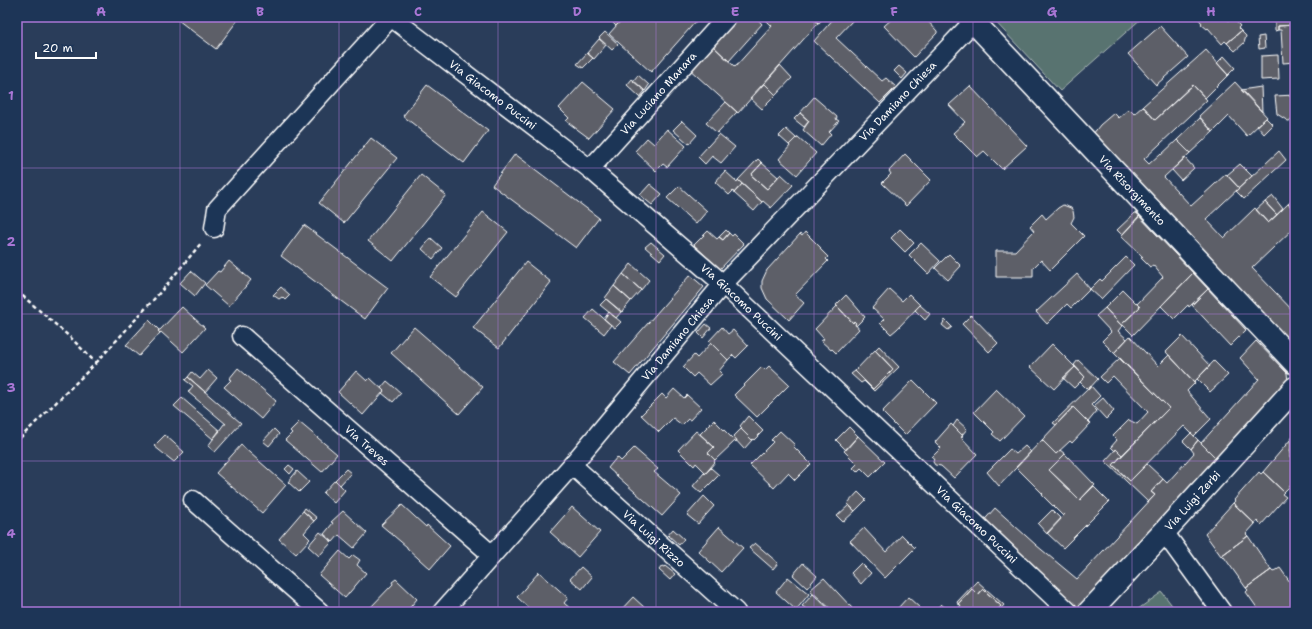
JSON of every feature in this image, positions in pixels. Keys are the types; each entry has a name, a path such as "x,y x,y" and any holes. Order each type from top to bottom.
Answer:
{"street":[{"name":"Via Giacomo Puccini","path":"214,228 217,209 391,17 590,169 723,284 1069,612"},
{"name":"Via Luciano Manara","path":"590,169 727,17"},
{"name":"Via Damiano Chiesa","path":"442,612 572,465 723,284 971,20"},
{"name":"Via Risorgimento","path":"971,20 1295,363"},
{"name":"Via Treves","path":"242,336 492,555"},
{"name":"Via Luigi Zerbi","path":"1089,612 1295,388"},
{"name":"Via Luigi Rizzo","path":"572,465 736,612"},
{"path":"193,500 320,612"},
{"path":"1164,532 1222,612"}],"path":[{"path":"17,441 96,363 164,288 214,228"},
{"path":"17,291 71,338 96,363"}],"green space":[{"path":"991,17 1143,17 1060,91"},
{"path":"1162,592 1177,612 1134,612"}],"building":[{"path":"174,17 240,17 216,49"},
{"path":"618,17 624,17 616,26 613,23"},
{"path":"624,17 696,17 698,19 651,72 609,34"},
{"path":"736,17 756,17 762,24 729,61 712,45"},
{"path":"763,17 811,17 818,23 738,113 687,67 709,42 735,67 772,26"},
{"path":"811,17 824,17 819,23"},
{"path":"835,17 849,17 853,20 836,38 882,81 886,78 896,87 880,103 814,41"},
{"path":"894,17 924,17 937,31 937,33 914,57 884,26"},
{"path":"1197,17 1226,17 1229,21 1232,17 1240,26 1238,28 1241,31 1227,43 1225,41 1222,44 1208,28 1207,29 1201,24 1202,23"},
{"path":"1295,18 1295,25 1278,26 1278,30 1275,31 1275,20"},
{"path":"1295,25 1295,62 1283,63 1281,30 1278,30 1278,26"},
{"path":"1160,26 1188,57 1156,85 1128,54"},
{"path":"1241,31 1246,36 1244,43 1235,51 1227,43"},
{"path":"605,32 618,44 612,50 599,38"},
{"path":"1264,36 1265,48 1259,49 1258,37"},
{"path":"599,39 606,45 594,59 587,53"},
{"path":"1206,50 1228,75 1205,98 1193,85 1155,120 1143,106"},
{"path":"587,53 593,58 583,68 577,64"},
{"path":"1278,55 1279,79 1261,80 1261,56"},
{"path":"1224,56 1235,68 1228,75 1217,63"},
{"path":"780,65 792,78 776,95 764,83"},
{"path":"899,66 907,73 902,79 894,71"},
{"path":"638,75 649,85 645,91 633,81"},
{"path":"632,79 645,91 640,97 627,85"},
{"path":"583,82 615,109 589,138 566,121 569,118 559,108"},
{"path":"1235,82 1267,117 1247,136 1229,116 1213,132 1199,116"},
{"path":"764,83 776,95 762,109 750,98"},
{"path":"427,85 488,131 464,163 403,116"},
{"path":"1193,85 1207,100 1144,159 1149,164 1177,140 1190,153 1164,177 1191,206 1226,174 1239,188 1206,219 1224,238 1255,208 1268,223 1288,204 1295,210 1295,227 1252,268 1295,313 1295,347 1093,134 1100,125 1114,113 1119,118 1129,109 1134,114 1143,106 1155,120"},
{"path":"970,86 1027,146 1002,169 984,151 977,157 953,133 965,122 949,105"},
{"path":"1261,87 1262,112 1241,90"},
{"path":"1295,95 1295,120 1288,121 1277,114 1275,96"},
{"path":"814,97 837,117 836,119 839,121 829,132 831,134 821,146 803,130 809,121 800,113"},
{"path":"726,102 737,112 717,133 706,123"},
{"path":"800,113 809,121 804,127 794,119"},
{"path":"1200,118 1213,132 1190,153 1177,140"},
{"path":"1266,118 1273,125 1264,134 1257,126"},
{"path":"682,121 697,135 689,144 673,130"},
{"path":"667,129 686,146 667,167 663,164 656,171 635,151 647,138 654,144"},
{"path":"786,129 796,138 789,145 779,136"},
{"path":"719,134 735,147 721,163 712,156 705,164 698,157"},
{"path":"798,137 816,153 797,175 779,159 790,146 789,145"},
{"path":"371,138 397,158 344,223 319,203"},
{"path":"1279,151 1286,160 1244,199 1236,191"},
{"path":"515,154 599,218 576,248 492,185"},
{"path":"905,154 931,180 906,206 882,183 891,174 889,171"},
{"path":"1185,158 1194,168 1181,180 1172,170"},
{"path":"758,159 762,163 751,175 767,189 781,174 793,185 771,208 763,201 762,202 738,180"},
{"path":"762,163 778,177 767,189 751,175"},
{"path":"1240,164 1252,176 1239,188 1227,175"},
{"path":"725,171 737,182 738,180 742,184 734,193 733,191 729,195 715,182"},
{"path":"421,175 446,195 393,261 368,241"},
{"path":"650,184 662,194 652,205 640,195"},
{"path":"742,184 762,202 754,211 734,193"},
{"path":"679,186 707,211 696,224 667,198"},
{"path":"1273,196 1283,209 1277,215 1265,202"},
{"path":"1295,198 1295,210 1288,204"},
{"path":"1265,202 1277,215 1268,223 1256,210"},
{"path":"1063,205 1071,208 1074,217 1071,223 1084,236 1050,270 1041,260 1033,268 1033,277 996,277 996,251 1015,251 1034,231 1030,226 1042,214 1046,219"},
{"path":"483,212 508,232 456,297 430,277"},
{"path":"1135,213 1140,216 1122,235 1117,230"},
{"path":"1139,216 1193,273 1133,335 1122,324 1140,307 1137,304 1163,277 1153,265 1150,267 1141,258 1143,257 1121,236"},
{"path":"304,225 388,288 365,319 281,256"},
{"path":"900,229 914,243 905,252 891,238"},
{"path":"726,230 729,233 723,240 719,237"},
{"path":"708,231 717,239 719,237 723,240 729,233 732,236 734,234 744,244 720,269 694,245"},
{"path":"805,232 821,248 820,249 828,257 826,259 828,261 795,295 804,303 789,320 767,299 762,288 762,281 767,270 800,234 802,236"},
{"path":"431,238 442,248 433,259 422,249"},
{"path":"651,242 665,254 660,260 645,247"},
{"path":"921,243 940,261 928,274 909,255"},
{"path":"949,254 961,266 948,280 935,268"},
{"path":"1126,257 1134,265 1101,299 1090,289 1100,279 1102,281"},
{"path":"229,261 251,280 229,306 205,285 218,271 220,272"},
{"path":"526,262 551,282 499,348 473,328"},
{"path":"631,264 649,280 641,290 623,274"},
{"path":"191,271 205,283 195,296 180,283"},
{"path":"1193,273 1208,289 1189,307 1188,305 1174,319 1161,306"},
{"path":"623,274 641,290 631,301 614,286"},
{"path":"1077,274 1090,289 1071,308 1067,304 1047,324 1036,312"},
{"path":"690,275 704,287 630,375 614,362"},
{"path":"614,286 631,301 622,312 605,298"},
{"path":"281,287 290,295 285,300 282,297 279,299 273,295"},
{"path":"889,289 902,301 909,294 920,305 891,334 880,323 884,319 872,308"},
{"path":"1208,289 1246,330 1230,346 1192,305"},
{"path":"1123,290 1140,307 1122,324 1122,326 1105,308"},
{"path":"846,295 865,317 856,326 856,323 854,321 853,323 836,305"},
{"path":"606,299 621,312 616,318 600,305"},
{"path":"920,305 930,314 925,320 915,310"},
{"path":"837,306 853,323 854,321 856,323 855,324 859,329 836,353 821,341 824,339 815,329"},
{"path":"182,307 205,328 183,352 158,331"},
{"path":"1105,308 1122,326 1118,331 1127,339 1114,353 1102,341 1111,332 1096,316"},
{"path":"593,309 611,325 604,334 585,318"},
{"path":"609,312 621,322 615,328 604,319"},
{"path":"971,315 998,343 989,352 962,324"},
{"path":"149,320 160,333 139,356 126,345"},
{"path":"945,320 952,327 948,330 942,325"},
{"path":"706,324 711,328 703,338 698,333"},
{"path":"414,327 483,387 459,414 391,353"},
{"path":"722,327 728,334 733,330 748,346 736,358 733,355 728,360 709,341"},
{"path":"1130,336 1158,366 1169,355 1195,383 1187,391 1211,419 1194,436 1184,426 1130,481 1113,465 1169,408 1114,353"},
{"path":"1182,336 1210,366 1194,382 1166,352"},
{"path":"1256,341 1287,373 1288,382 1217,459 1201,443 1259,379 1240,358"},
{"path":"711,343 728,360 719,371 722,374 710,385 697,373 693,377 683,367 694,355 697,358"},
{"path":"1052,344 1075,367 1054,389 1030,367"},
{"path":"879,346 899,367 874,391 864,381 861,383 851,374 855,371 873,389 893,369 875,350"},
{"path":"875,350 893,369 873,389 855,371"},
{"path":"1120,358 1169,408 1122,455 1116,449 1115,451 1111,447 1117,440 1113,436 1129,420 1137,424 1148,412 1113,376 1106,383 1100,377"},
{"path":"1078,360 1098,379 1088,390 1080,382 1085,377 1074,365"},
{"path":"1214,361 1228,375 1210,392 1197,379"},
{"path":"769,366 789,385 757,417 734,395 762,367 765,370"},
{"path":"1075,367 1085,377 1074,388 1063,378"},
{"path":"238,368 276,401 261,419 224,387 231,380 229,379"},
{"path":"208,370 217,378 205,392 188,377 192,372 200,379"},
{"path":"356,371 367,381 370,378 384,391 363,415 338,392"},
{"path":"188,377 241,423 215,452 208,446 224,424 226,424 188,392 193,386 185,380"},
{"path":"913,380 936,403 905,435 882,412"},
{"path":"387,381 401,393 393,402 382,393 384,391 381,388"},
{"path":"1091,386 1100,396 1091,405 1097,411 1088,422 1073,407 1056,425 1053,423"},
{"path":"674,389 684,398 687,395 701,408 690,420 688,419 682,425 673,418 659,432 641,415 662,394 666,398"},
{"path":"996,389 1024,416 1000,441 992,434 994,432 974,412"},
{"path":"182,398 220,431 213,439 174,406"},
{"path":"1103,398 1114,411 1106,419 1094,406"},
{"path":"1073,407 1090,424 1072,443 1070,441 1056,454 1042,440"},
{"path":"748,416 763,431 754,440 752,440 741,429 742,428 740,426"},
{"path":"714,420 732,438 733,437 737,440 715,460 708,453 714,447 700,434"},
{"path":"957,420 967,429 962,435 953,426"},
{"path":"299,422 337,454 322,472 285,440 292,433 290,431"},
{"path":"951,424 963,436 961,437 977,454 954,478 941,466 935,465 933,462 934,458 932,457 941,448 935,442"},
{"path":"849,427 858,436 846,450 836,440"},
{"path":"274,429 279,434 269,446 263,441"},
{"path":"741,429 752,440 744,449 733,437"},
{"path":"696,431 714,447 708,453 715,460 715,462 705,474 705,472 696,463 694,466 678,450"},
{"path":"780,431 795,445 793,446 811,464 795,480 788,473 774,488 750,465 773,442 771,440"},
{"path":"1191,433 1198,440 1191,449 1183,441"},
{"path":"165,435 184,452 174,462 154,446"},
{"path":"1294,435 1295,457 1290,457 1291,439"},
{"path":"858,436 885,462 870,477 861,468 857,472 853,468 857,464 844,451"},
{"path":"1291,439 1290,457 1295,457 1295,481 1284,492 1263,472"},
{"path":"1042,440 1056,454 1060,450 1065,454 1049,470 1080,500 1093,486 1109,502 1063,548 1047,533 1065,514 1063,516 1016,467"},
{"path":"1198,440 1217,459 1077,610 980,525 995,508 1077,579 1155,495 1151,492 1163,479 1167,483 1194,453 1191,449"},
{"path":"241,445 286,485 262,513 216,473"},
{"path":"1025,446 1031,452 999,486 987,472 1010,449 1016,454"},
{"path":"634,448 658,469 654,472 681,495 662,516 608,468 617,457 621,461"},
{"path":"1116,449 1122,455 1113,465 1130,481 1147,464 1163,479 1151,492 1155,495 1148,502 1105,461"},
{"path":"1065,454 1095,485 1080,500 1049,470"},
{"path":"289,465 294,469 290,474 285,469"},
{"path":"711,468 719,475 701,493 693,486 704,473 705,474"},
{"path":"346,469 351,473 340,485 335,480"},
{"path":"297,471 309,482 299,492 288,482"},
{"path":"1259,472 1261,474 1263,472 1284,492 1282,494 1286,497 1261,525 1257,521 1255,524 1233,503"},
{"path":"335,480 345,490 334,503 323,493"},
{"path":"858,492 866,500 855,511 847,504"},
{"path":"704,496 714,506 698,524 687,515"},
{"path":"1233,503 1255,524 1246,534 1248,536 1221,556 1205,534"},
{"path":"402,505 450,546 430,569 381,525"},
{"path":"849,505 855,511 843,522 837,516"},
{"path":"572,507 600,532 578,557 550,532"},
{"path":"305,508 317,518 314,521 303,511"},
{"path":"1052,510 1061,519 1047,534 1038,524"},
{"path":"303,511 314,521 304,533 310,539 296,554 279,539"},
{"path":"343,511 367,533 354,548 339,535 333,542 324,534 333,523 331,522"},
{"path":"719,527 743,548 721,572 698,551"},
{"path":"864,528 886,552 902,535 915,548 885,578 850,541"},
{"path":"673,529 684,539 679,545 668,535"},
{"path":"320,532 332,542 319,556 308,546"},
{"path":"1248,536 1271,570 1246,588 1224,557 1223,558 1221,556"},
{"path":"755,543 778,563 773,569 749,548"},
{"path":"340,551 349,559 353,555 360,560 357,565 366,573 345,598 319,575"},
{"path":"803,563 817,576 807,588 793,575"},
{"path":"861,563 871,573 861,584 851,573"},
{"path":"662,566 665,566 675,574 670,580 659,570"},
{"path":"581,567 592,577 582,589 570,579"},
{"path":"1280,568 1295,589 1295,605 1286,612 1260,612 1246,592 1248,590 1246,588 1271,570 1273,572"},
{"path":"539,572 568,598 564,603 572,610 570,612 533,612 517,597"},
{"path":"788,577 809,594 796,610 776,592"},
{"path":"824,578 852,608 849,612 834,612 810,590"},
{"path":"396,579 417,599 406,612 372,612 369,609"},
{"path":"977,581 1004,605 998,612 995,612 1001,606 983,589 978,595 972,589 958,604 957,602"},
{"path":"972,589 978,595 983,589 1001,606 995,612 960,612 961,610 959,608 961,605 958,604"},
{"path":"813,594 830,610 829,612 807,612 808,610 802,606"},
{"path":"633,597 645,608 642,612 619,612"},
{"path":"908,597 920,608 916,612 902,612 898,608"},
{"path":"941,604 950,612 933,612"},
{"path":"954,607 957,610 955,612 950,612"}]}
